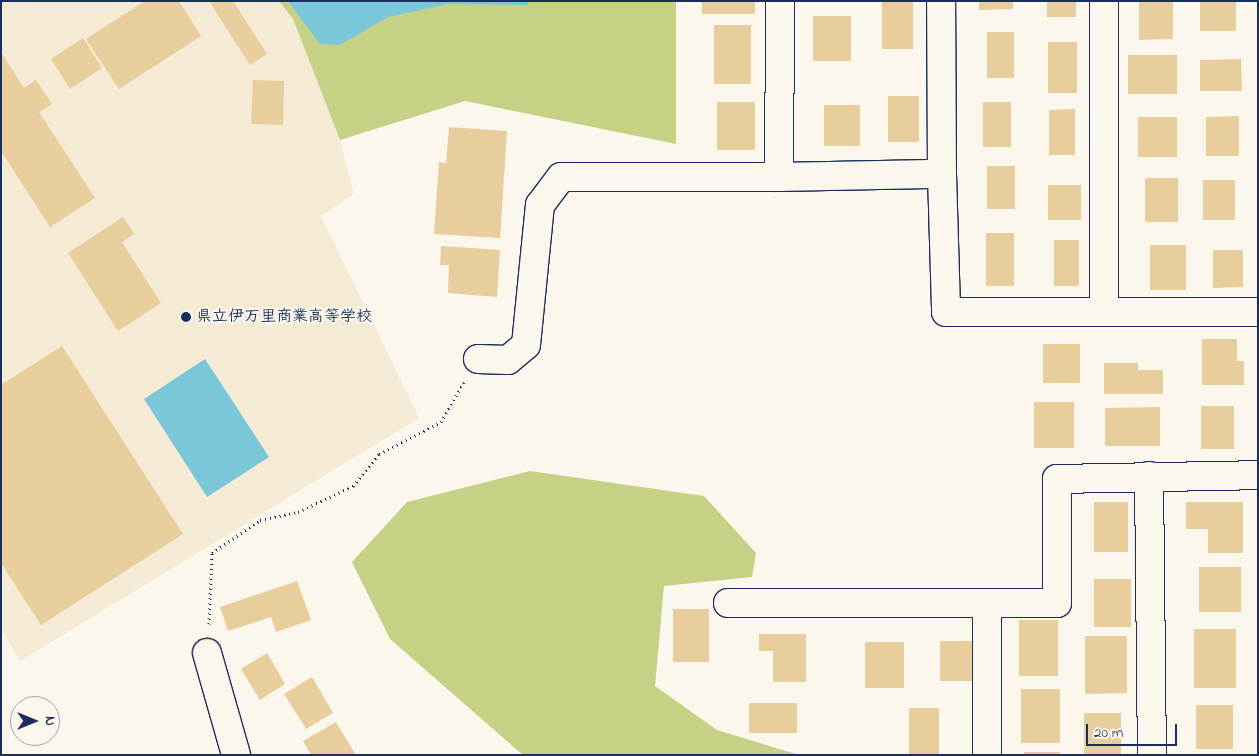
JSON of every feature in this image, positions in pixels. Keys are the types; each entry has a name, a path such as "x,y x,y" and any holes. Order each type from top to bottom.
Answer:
{"street":[{"path":"779,177 780,1"},
{"path":"941,1 942,174 946,312 1258,312"},
{"path":"1104,1 1104,312"},
{"path":"478,359 508,360 526,345 540,205 561,177 779,177 942,174"},
{"path":"728,604 1057,604 1057,479 1258,475"},
{"path":"1150,476 1152,755"},
{"path":"986,755 987,604"},
{"path":"207,653 236,755"}],"path":[{"path":"207,653 212,553 260,520 298,512 353,486 378,454 441,422 478,359"}],"shaded area":[{"name":"県立伊万里商業高等学校","path":"1,1 279,1 293,19 340,140 354,194 321,216 419,418 20,661 1,629"}],"green space":[{"path":"279,1 676,1 676,144 465,101 340,140 293,19"},
{"path":"530,471 704,496 756,553 752,577 664,586 655,686 717,730 799,755 523,755 390,639 352,562 407,502"}],"water":[{"path":"288,1 528,1 528,5 448,4 388,17 340,45 320,44"},
{"path":"205,359 269,457 207,497 144,399"}],"building":[{"path":"145,1 179,1 201,36 119,89 86,39"},
{"path":"209,1 233,1 267,54 250,65"},
{"path":"702,1 755,1 755,14 702,14"},
{"path":"882,1 913,1 913,49 882,49"},
{"path":"979,1 1013,1 1013,9 979,10"},
{"path":"1047,1 1076,1 1076,17 1047,17"},
{"path":"1139,1 1173,1 1173,39 1139,40"},
{"path":"1200,1 1236,1 1236,31 1200,31"},
{"path":"813,16 851,16 851,61 813,61"},
{"path":"714,25 751,25 751,84 714,84"},
{"path":"987,32 1014,32 1014,78 987,78"},
{"path":"83,38 102,68 70,89 51,59"},
{"path":"1048,42 1077,42 1077,93 1048,93"},
{"path":"1,52 24,88 36,80 52,104 39,112 95,198 50,227 1,151"},
{"path":"1128,55 1177,55 1177,94 1128,94"},
{"path":"1241,59 1242,91 1200,91 1200,60"},
{"path":"253,80 284,81 283,125 251,124"},
{"path":"888,96 919,96 919,142 888,142"},
{"path":"717,102 755,102 755,150 717,150"},
{"path":"983,102 1011,102 1011,147 983,147"},
{"path":"824,105 860,105 860,146 824,146"},
{"path":"1075,109 1075,155 1049,155 1049,110"},
{"path":"1239,116 1239,156 1206,156 1206,117"},
{"path":"1138,117 1177,117 1177,157 1138,157"},
{"path":"449,127 507,131 500,238 434,234 439,162 446,163"},
{"path":"987,166 1015,166 1015,209 987,209"},
{"path":"1145,178 1178,178 1178,222 1145,222"},
{"path":"1203,180 1235,180 1235,220 1203,220"},
{"path":"1048,185 1081,185 1081,220 1048,220"},
{"path":"123,217 134,234 122,242 161,303 118,331 68,253"},
{"path":"986,233 1014,233 1014,286 986,286"},
{"path":"1054,240 1079,240 1079,286 1054,286"},
{"path":"1150,245 1186,245 1186,290 1150,290"},
{"path":"441,246 500,250 497,297 448,293 449,265 440,265"},
{"path":"1213,250 1243,250 1243,287 1213,288"},
{"path":"1202,339 1237,339 1237,361 1244,361 1244,385 1202,385"},
{"path":"1043,344 1080,344 1080,383 1043,383"},
{"path":"62,346 183,534 41,625 1,563 1,385"},
{"path":"1104,363 1138,363 1138,370 1163,370 1163,394 1104,394"},
{"path":"1034,402 1074,402 1074,448 1034,448"},
{"path":"1201,406 1234,406 1234,449 1201,449"},
{"path":"1160,407 1160,446 1105,446 1105,408"},
{"path":"1094,502 1128,502 1128,552 1094,552"},
{"path":"1186,502 1243,502 1243,553 1208,553 1208,529 1186,529"},
{"path":"1199,567 1241,567 1241,612 1199,612"},
{"path":"1094,579 1131,579 1131,627 1094,627"},
{"path":"297,581 311,620 276,632 271,617 228,631 220,607"},
{"path":"673,609 709,609 709,662 673,662"},
{"path":"1019,620 1058,620 1058,676 1019,676"},
{"path":"1194,629 1236,629 1236,688 1194,688"},
{"path":"759,634 806,634 806,682 773,682 773,651 759,651"},
{"path":"1085,636 1127,636 1127,693 1085,694"},
{"path":"940,641 974,641 974,681 940,681"},
{"path":"865,642 904,642 904,688 865,688"},
{"path":"267,653 285,684 260,700 241,669"},
{"path":"312,677 333,713 306,729 284,694"},
{"path":"1021,689 1060,689 1060,743 1021,743"},
{"path":"749,703 797,703 797,733 749,733"},
{"path":"1196,705 1233,705 1233,749 1196,749"},
{"path":"909,708 939,708 939,755 909,755"},
{"path":"1084,713 1121,713 1121,755 1084,755"},
{"path":"336,722 356,755 311,755 303,741"},
{"path":"1024,752 1060,752 1060,755 1024,755"}],"place":[{"name":"県立伊万里商業高等学校","path":"186,317"}]}
